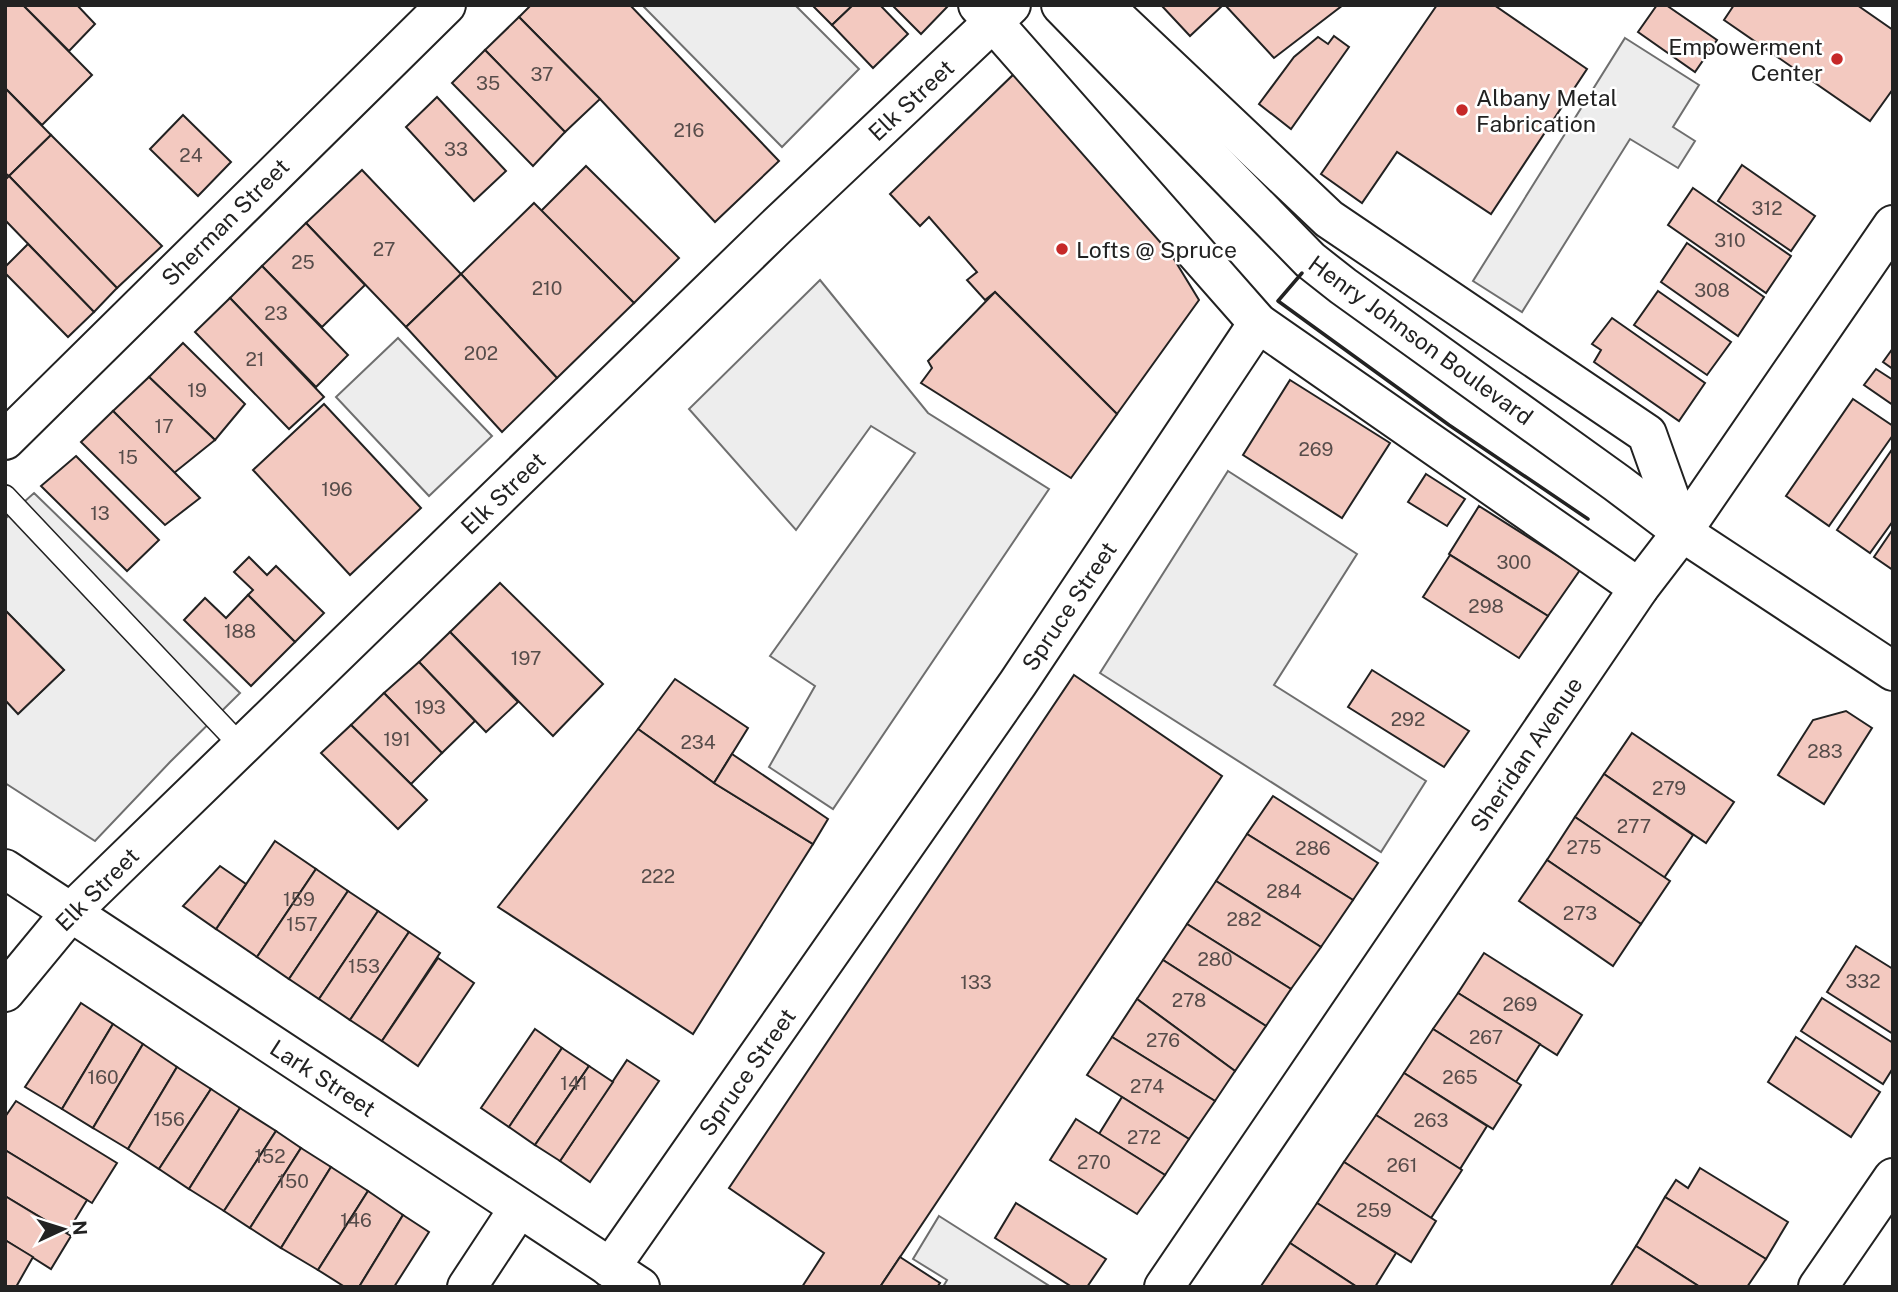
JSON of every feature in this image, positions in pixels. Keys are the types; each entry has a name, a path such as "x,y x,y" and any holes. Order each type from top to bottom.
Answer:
{"street":[{"name":"Sherman Street","path":"5,440 446,5"},
{"name":"Henry Johnson Boulevard","path":"1060,5 1310,260 1682,532 1893,671"},
{"name":"Henry Johnson Boulevard","path":"1103,5 1329,219 1647,434 1682,532"},
{"path":"994,11 1258,323 1639,588"},
{"name":"Elk Street","path":"5,992 71,912 766,237 994,11"},
{"name":"Sheridan Avenue","path":"1164,1287 1639,588 1682,532 1893,225"},
{"name":"Spruce Street","path":"625,1277 1258,323"},
{"name":"Lark Street","path":"5,869 625,1277"},
{"path":"1818,1287 1893,1178"},
{"path":"467,1287 519,1208"}],"lane":[{"path":"5,496 242,747"}],"shaded area":[{"path":"642,5 795,5 859,69 782,147"},
{"path":"1625,38 1699,85 1673,127 1695,141 1678,168 1630,139 1522,312 1473,281"},
{"path":"820,280 928,413 1049,489 833,809 769,767 815,686 770,656 915,453 871,426 796,530 689,409"},
{"path":"398,338 492,436 429,496 336,397"},
{"path":"1228,471 1357,554 1274,685 1426,781 1381,852 1100,673"},
{"path":"34,493 240,693 95,841 5,783 5,700 19,713 64,670 5,610 5,519"},
{"path":"939,1216 1051,1287 943,1287 947,1280 913,1259"}],"building":[{"path":"5,5 23,5 92,75 42,125 5,88"},
{"path":"23,5 77,5 95,24 69,51"},
{"path":"531,5 630,5 779,161 715,222 519,17"},
{"path":"812,5 853,5 832,25"},
{"path":"853,5 880,5 908,34 873,68 832,25"},
{"path":"892,5 949,5 921,34"},
{"path":"1161,5 1223,5 1190,36"},
{"path":"1225,5 1343,5 1274,58"},
{"name":"Albany Metal Fabrication","path":"1437,5 1494,5 1587,69 1491,214 1397,152 1362,203 1321,174"},
{"path":"1657,5 1666,5 1717,40 1695,72 1638,32"},
{"name":"Empowerment Center","path":"1734,5 1857,5 1893,30 1893,89 1870,121 1724,20"},
{"path":"519,17 600,99 565,132 485,50"},
{"path":"1334,36 1349,47 1291,129 1259,104 1294,57 1318,37 1328,44"},
{"path":"485,50 565,132 533,166 452,83"},
{"name":"Lofts @ Spruce","path":"1018,70 1133,192 1199,300 1117,414 995,292 985,300 967,280 977,272 929,217 920,226 890,194"},
{"path":"5,88 51,135 9,176 5,173"},
{"path":"437,97 506,171 474,201 406,127"},
{"path":"183,115 231,162 198,196 150,149"},
{"path":"51,135 162,246 117,288 9,176"},
{"path":"1742,165 1815,216 1791,251 1718,201"},
{"path":"586,166 679,258 634,303 541,211"},
{"path":"362,170 461,274 406,327 306,223"},
{"path":"9,176 117,288 94,312 5,220 5,180"},
{"path":"1693,188 1791,256 1766,293 1668,225"},
{"path":"534,203 634,303 557,378 461,274"},
{"path":"306,223 365,285 322,327 262,266"},
{"path":"1687,243 1764,297 1738,336 1661,282"},
{"path":"28,244 94,312 68,337 5,273 5,267"},
{"path":"262,266 348,355 316,387 230,298"},
{"path":"461,274 557,378 502,432 406,327"},
{"path":"1658,291 1731,342 1707,375 1634,325"},
{"path":"995,292 1117,414 1071,478 921,383 932,368 928,361"},
{"path":"230,298 324,397 289,429 195,332"},
{"path":"1612,318 1705,383 1679,421 1594,362 1601,350 1592,344"},
{"path":"183,343 245,404 215,440 149,377"},
{"path":"1893,348 1893,369 1883,362"},
{"path":"1876,369 1893,380 1893,405 1864,385"},
{"path":"149,377 215,440 174,473 113,411"},
{"path":"1290,380 1390,443 1342,518 1243,455"},
{"path":"1853,399 1893,426 1893,435 1829,526 1786,496"},
{"path":"324,404 421,508 350,575 253,470"},
{"path":"113,411 200,498 165,525 81,442"},
{"path":"1893,448 1893,521 1870,553 1837,530"},
{"path":"76,456 159,540 127,571 41,486"},
{"path":"1426,474 1465,499 1447,526 1408,502"},
{"path":"1479,506 1580,570 1548,616 1449,554"},
{"path":"1893,529 1893,570 1874,557"},
{"path":"1450,555 1548,616 1519,658 1423,597"},
{"path":"249,557 267,575 276,566 324,613 295,642 248,595 253,590 234,572"},
{"path":"500,583 603,684 553,736 450,632"},
{"path":"248,595 295,642 251,686 184,620 205,598 226,618"},
{"path":"5,610 64,670 18,714 5,700"},
{"path":"450,632 518,702 486,732 419,662"},
{"path":"419,662 475,721 442,753 384,693"},
{"path":"1372,670 1469,731 1444,767 1348,707"},
{"path":"1074,675 1222,776 880,1287 802,1287 824,1253 729,1188"},
{"path":"675,679 748,728 714,783 638,729"},
{"path":"384,693 442,753 411,784 351,725"},
{"path":"1846,711 1872,728 1824,804 1778,775 1813,720"},
{"path":"351,725 427,800 398,829 321,753"},
{"path":"638,729 714,783 813,844 693,1034 498,907"},
{"path":"1632,733 1734,802 1706,843 1604,774"},
{"path":"732,754 828,819 813,844 714,783"},
{"path":"1604,774 1693,835 1664,878 1575,817"},
{"path":"1273,796 1378,863 1353,900 1247,834"},
{"path":"1575,817 1670,881 1641,924 1547,860"},
{"path":"1247,834 1353,900 1321,947 1216,881"},
{"path":"275,841 316,869 257,957 216,929"},
{"path":"1547,860 1641,924 1613,966 1519,901"},
{"path":"220,866 246,884 216,929 183,906"},
{"path":"316,869 348,891 289,979 257,957"},
{"path":"1216,881 1321,947 1291,989 1187,924"},
{"path":"348,891 378,911 319,999 289,979"},
{"path":"378,911 409,932 350,1020 319,999"},
{"path":"1187,924 1291,989 1266,1026 1163,960"},
{"path":"409,932 440,953 382,1041 350,1020"},
{"path":"1856,946 1893,969 1893,1034 1827,992"},
{"path":"1484,953 1582,1015 1557,1055 1458,993"},
{"path":"438,958 474,983 418,1066 382,1041"},
{"path":"1163,960 1266,1026 1235,1071 1137,999"},
{"path":"1458,993 1540,1044 1516,1082 1433,1029"},
{"path":"1822,998 1893,1043 1893,1068 1883,1084 1801,1031"},
{"path":"1137,999 1235,1071 1215,1101 1112,1037"},
{"path":"81,1003 113,1024 62,1109 25,1087"},
{"path":"113,1024 143,1044 93,1128 62,1109"},
{"path":"535,1029 562,1048 509,1127 481,1108"},
{"path":"1433,1029 1521,1085 1493,1129 1404,1073"},
{"path":"1112,1037 1215,1101 1189,1139 1087,1075"},
{"path":"1796,1037 1880,1092 1851,1137 1768,1082"},
{"path":"143,1044 177,1067 128,1149 93,1128"},
{"path":"562,1048 589,1066 535,1145 509,1127"},
{"path":"627,1060 659,1081 590,1182 560,1161"},
{"path":"589,1066 613,1082 560,1161 535,1145"},
{"path":"177,1067 211,1089 159,1169 128,1149"},
{"path":"1404,1073 1487,1126 1460,1169 1376,1115"},
{"path":"211,1089 240,1108 189,1189 159,1169"},
{"path":"1122,1097 1189,1139 1165,1175 1099,1134"},
{"path":"16,1101 117,1163 92,1203 5,1150 5,1117"},
{"path":"240,1108 276,1131 224,1211 189,1189"},
{"path":"1376,1115 1462,1170 1431,1218 1344,1162"},
{"path":"1076,1119 1165,1175 1137,1214 1050,1160"},
{"path":"276,1131 301,1148 250,1228 224,1211"},
{"path":"301,1148 331,1167 281,1248 250,1228"},
{"path":"5,1150 87,1200 67,1233 5,1196"},
{"path":"1344,1162 1436,1221 1411,1262 1317,1203"},
{"path":"331,1167 368,1191 318,1270 281,1248"},
{"path":"1700,1168 1788,1222 1766,1259 1665,1197 1676,1180 1688,1188"},
{"path":"368,1191 403,1215 359,1287 345,1287 318,1270"},
{"path":"5,1196 71,1236 51,1269 5,1240"},
{"path":"1665,1197 1766,1259 1747,1287 1700,1287 1636,1246"},
{"path":"1016,1203 1106,1259 1087,1287 1072,1287 995,1238"},
{"path":"1317,1203 1396,1253 1375,1287 1357,1287 1290,1243"},
{"path":"403,1215 429,1232 394,1287 359,1287"},
{"path":"5,1240 33,1257 16,1287 5,1287"},
{"path":"1290,1243 1357,1287 1261,1286"},
{"path":"1636,1246 1700,1287 1610,1287"},
{"path":"900,1257 940,1283 937,1287 880,1287"}],"wall":[{"path":"1302,273 1278,301 1449,425 1588,519"}],"place":[{"name":"Empowerment Center","path":"1837,59"},
{"name":"Albany Metal Fabrication","path":"1462,110"},
{"name":"Lofts @ Spruce","path":"1062,249"}]}
